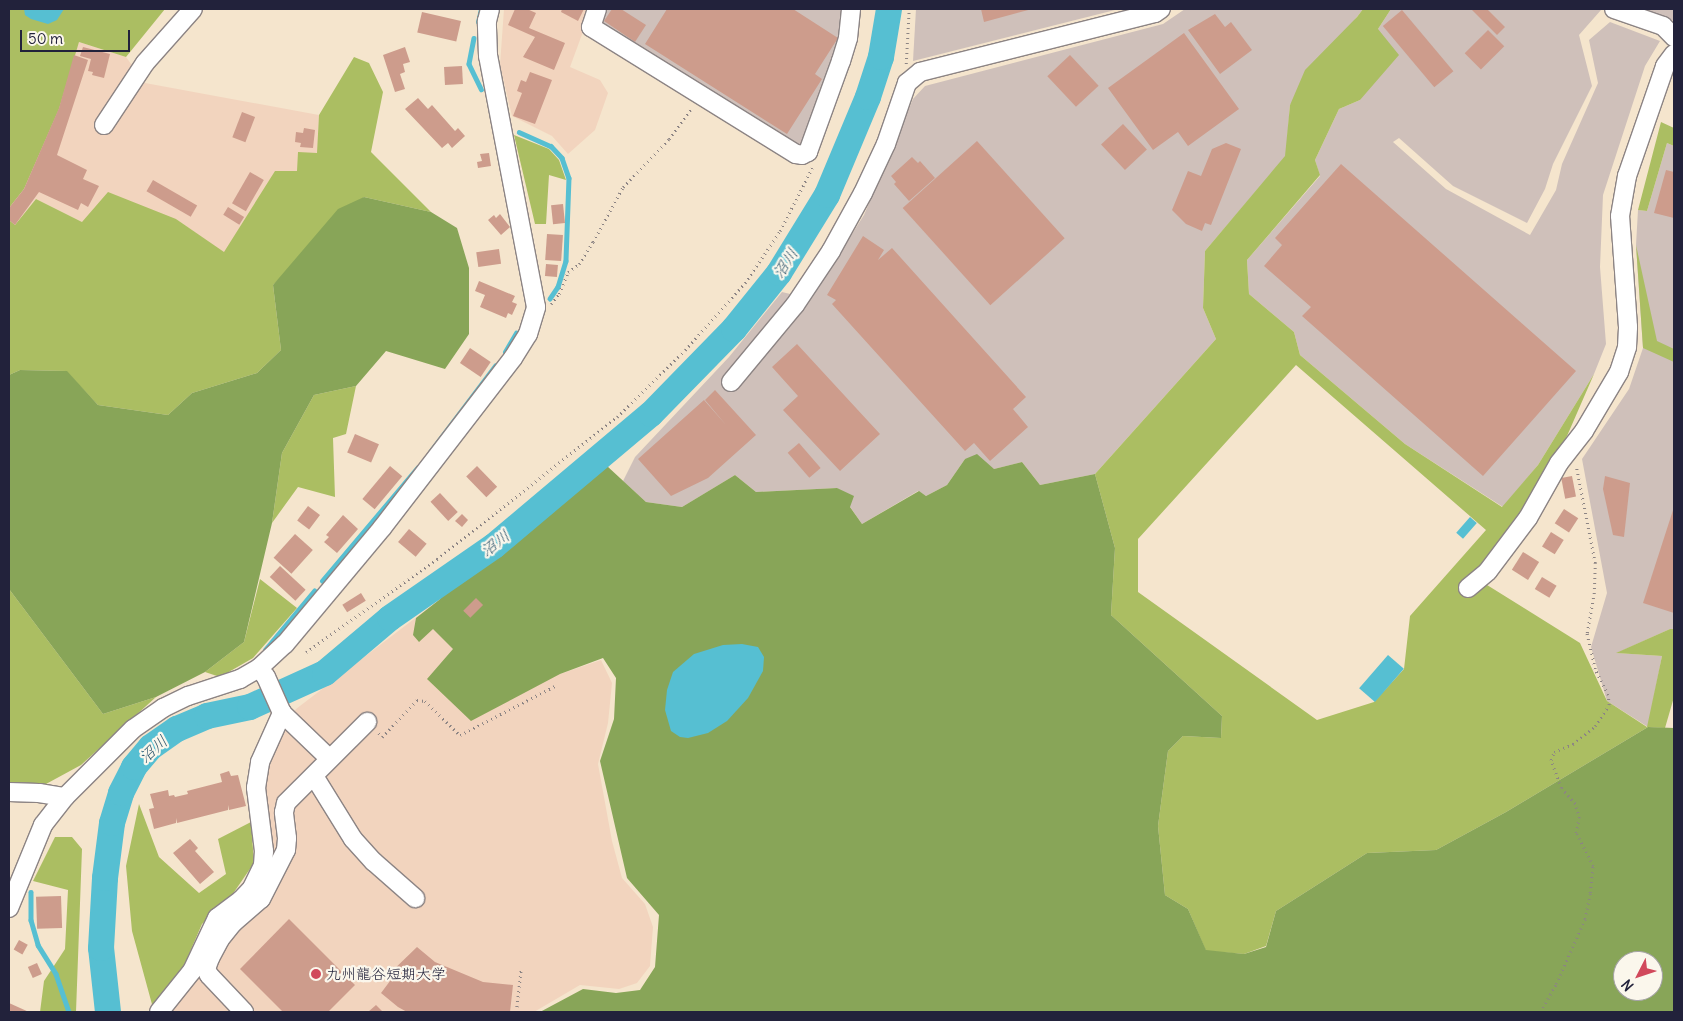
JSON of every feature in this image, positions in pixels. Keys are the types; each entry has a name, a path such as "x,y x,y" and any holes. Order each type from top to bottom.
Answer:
{"street":[{"path":"104,125 145,62 192,9"},
{"path":"9,908 43,825 65,797 133,729 163,708 188,696 262,672 376,535 471,412 528,334 536,307 488,56 487,21 490,9"},
{"path":"597,9 591,28 796,154 802,155 808,152 841,61 848,38 851,9"},
{"path":"731,382 795,305 831,251 863,193 886,144 907,83 920,72 1155,13 1161,9"},
{"path":"1614,9 1663,26 1674,37"},
{"path":"1468,588 1488,571 1515,536 1568,449 1607,396 1619,372 1627,347 1628,327 1622,257 1622,208 1627,176 1665,66 1674,54"},
{"path":"262,672 282,712 330,759"},
{"path":"159,1012 192,971 216,918 241,900 252,888 263,865 264,851 256,788 260,762 282,712"},
{"path":"244,1012 217,986 206,969 220,940 233,923 260,899 286,850 287,838 284,812 286,803 367,722"},
{"path":"314,776 353,839 374,862 415,898"},
{"path":"9,792 39,793 65,797"}],"path":[{"path":"907,83 909,9"},
{"path":"536,307 548,307 559,294 568,272 579,264 623,186 670,139 700,95"},
{"path":"306,652 437,559 617,417 685,350 745,283 780,231 815,163"},
{"path":"1540,1012 1556,984 1585,918 1590,893 1592,866 1576,833 1579,818 1575,804 1561,788 1551,760 1554,752 1573,744 1595,726 1609,705 1608,695 1593,661 1587,633 1594,594 1595,563 1575,458 1568,449"},
{"path":"367,722 382,737 417,700 425,701 460,734 555,686"},
{"path":"516,1012 521,969"}],"shaded area":[{"path":"504,9 601,9 584,29 570,67 600,80 608,93 595,130 568,154 552,136 512,116 500,65"},
{"path":"601,9 846,9 844,39 804,145 794,149 599,27"},
{"path":"916,9 1119,9 913,61"},
{"path":"1185,9 1363,9 1290,105 1286,156 1205,251 1203,308 1216,339 1095,474 1040,485 1022,462 994,469 965,459 947,485 926,496 918,491 862,524 837,488 756,492 735,475 682,507 646,502 623,481 635,457 729,357 782,292 811,299 864,215 913,99 925,86 1163,24"},
{"path":"1391,9 1601,10 1579,35 1592,86 1553,164 1545,189 1527,223 1453,186 1399,138 1393,142 1446,189 1530,235 1556,190 1562,164 1598,83 1589,40 1610,22 1660,41 1645,66 1603,195 1600,267 1606,344 1594,374 1538,465 1503,507 1405,444 1300,355 1294,332 1249,294 1247,260 1320,176 1315,160 1339,109 1360,100 1378,29"},
{"path":"1637,9 1674,9 1674,21 1661,15"},
{"path":"79,42 126,57 145,83 319,115 318,154 298,171 275,172 224,253 176,219 82,222 36,199 15,225 9,220 9,208 24,189"},
{"path":"1667,143 1674,146 1674,629 1670,629 1617,653 1662,656 1648,727 1607,701 1591,647 1607,593 1582,459 1629,389 1643,348 1636,245 1638,210 1647,211"},
{"name":"九州龍谷短期大学","path":"607,466 560,674 601,660 612,683 608,723 598,764 612,841 622,878 645,904 653,927 650,966 637,983 619,989 580,985 534,1012 169,1012 258,893 263,778 274,739 296,709 439,600 460,578"}],"green space":[{"path":"9,9 165,9 126,57 79,42 59,109 24,189 9,208"},
{"path":"1363,9 1391,9 1378,29 1399,55 1360,100 1339,109 1315,160 1320,175 1247,260 1249,294 1294,332 1300,355 1405,444 1502,507 1538,465 1594,374 1567,436 1479,580 1580,643 1607,701 1647,727 1662,656 1616,653 1670,629 1674,629 1674,697 1665,728 1648,727 1506,812 1436,850 1367,853 1276,911 1266,946 1244,954 1206,951 1188,909 1165,895 1158,826 1168,751 1183,736 1221,738 1222,716 1111,615 1115,548 1095,474 1216,339 1203,308 1205,251 1285,156 1290,105 1305,70","holes":["1296,365 1486,530 1410,616 1404,669 1374,702 1317,720 1138,592 1138,539"]},
{"path":"354,57 369,63 383,92 371,152 431,212 364,197 273,285 281,350 257,373 192,393 168,415 98,405 66,371 20,370 9,375 9,220 15,225 36,199 82,222 108,192 176,219 224,252 275,171 297,171 298,152 317,153 319,115"},
{"path":"1661,122 1674,128 1674,146 1667,143 1647,211 1638,210"},
{"path":"514,135 549,149 559,160 566,180 549,175 546,224 535,224"},
{"path":"364,197 431,212 457,228 469,268 469,334 445,369 386,351 356,386 314,395 282,453 272,523 244,642 205,672 156,697 103,714 9,589 9,375 20,370 67,371 98,405 168,415 192,393 257,373 281,350 273,285 338,209"},
{"path":"1636,245 1657,341 1674,349 1674,362 1643,348"},
{"path":"356,386 346,434 333,438 335,497 298,487 272,523 282,453 314,395"},
{"path":"977,454 994,469 1022,462 1040,485 1095,474 1115,548 1111,615 1222,716 1221,738 1183,736 1168,751 1158,826 1165,895 1188,909 1206,950 1244,954 1266,947 1276,911 1367,853 1436,850 1506,812 1648,727 1674,728 1674,1012 540,1012 583,989 616,993 640,990 655,967 659,915 627,878 600,761 614,719 616,678 603,658 560,674 471,721 427,679 453,649 433,629 419,642 413,635 416,618 439,600 460,578 607,466 646,502 682,507 735,475 756,492 837,488 854,496 850,507 862,524 919,491 926,496 947,485 965,459"},
{"path":"260,579 297,608 253,658 220,677 205,672 244,642"},
{"path":"9,589 103,714 156,697 81,765 46,784 9,782"},
{"path":"139,804 159,857 199,893 226,874 218,839 251,822 254,863 230,898 202,924 180,975 153,1008 132,931 126,866"},
{"path":"55,837 72,837 82,849 76,1012 40,1012 44,981 65,949 68,890 33,881"}],"water":[{"path":"24,9 64,9 57,20 48,24 31,19 25,15"},
{"path":"1470,517 1477,523 1463,539 1456,533"},
{"path":"742,644 758,647 764,657 763,671 748,698 727,721 708,733 688,738 680,737 671,731 665,710 667,690 673,672 694,654 723,645"},
{"path":"1388,655 1404,669 1375,702 1359,688"}],"building":[{"path":"515,9 527,9 536,13 529,28 565,43 554,70 523,57 535,37 508,25"},
{"path":"562,9 584,9 578,21 561,12"},
{"path":"612,9 621,9 646,25 635,42 604,21"},
{"path":"667,9 793,9 838,38 815,74 822,79 787,134 645,44"},
{"path":"981,9 1032,9 984,22"},
{"path":"1471,9 1487,9 1505,27 1497,35"},
{"path":"1402,10 1453,71 1434,87 1383,26"},
{"path":"422,12 461,21 456,41 417,32"},
{"path":"1215,14 1225,27 1231,22 1252,50 1220,74 1188,30"},
{"path":"1488,30 1504,46 1481,70 1465,53"},
{"path":"1184,33 1239,109 1188,146 1178,132 1153,150 1108,88"},
{"path":"83,47 110,54 104,78 92,75 93,72 88,71 91,59 80,56"},
{"path":"405,47 410,62 403,64 405,72 400,74 405,89 395,92 383,55"},
{"path":"74,55 88,60 57,155 87,170 83,179 99,186 88,207 81,203 78,210 39,192 15,225 9,220 9,208 24,189 59,108"},
{"path":"1070,55 1099,86 1076,107 1047,76"},
{"path":"462,66 463,84 445,85 444,67"},
{"path":"530,72 552,80 535,124 513,116 522,93 517,91 521,80 526,82"},
{"path":"418,98 428,109 432,105 455,131 458,128 465,136 452,148 448,143 442,148 405,109"},
{"path":"242,112 255,117 245,142 232,137"},
{"path":"1123,124 1147,150 1125,170 1101,144"},
{"path":"304,128 315,130 313,148 300,147 301,143 295,142 296,132 303,133"},
{"path":"977,141 1065,238 990,305 903,208"},
{"path":"1226,143 1241,149 1211,225 1205,223 1202,231 1186,224 1172,210 1188,171 1201,176 1212,149"},
{"path":"489,153 491,166 478,168 477,162 482,161 480,154"},
{"path":"912,157 918,163 920,161 935,178 909,201 894,184 896,182 891,176"},
{"path":"1341,164 1576,371 1483,476 1302,316 1311,307 1264,266 1282,245 1275,238"},
{"path":"1666,170 1674,172 1674,218 1654,213"},
{"path":"250,172 264,180 246,211 232,203"},
{"path":"153,180 197,206 191,217 146,191"},
{"path":"563,204 565,223 553,224 551,205"},
{"path":"228,207 244,217 239,225 223,215"},
{"path":"500,214 510,227 501,235 488,220 494,215 496,218"},
{"path":"547,234 563,235 561,261 545,260"},
{"path":"863,236 884,250 878,260 892,248 1026,397 1013,409 1028,427 990,461 974,443 965,451 832,304 836,300 827,295"},
{"path":"499,249 501,264 478,267 476,252"},
{"path":"546,264 558,265 557,277 545,276"},
{"path":"479,281 515,296 512,302 517,304 512,315 508,313 506,318 480,307 485,295 475,291"},
{"path":"797,344 880,434 840,471 783,410 798,396 772,367"},
{"path":"470,348 491,362 481,377 460,363"},
{"path":"715,390 756,435 708,478 671,496 638,459 704,400 726,425 705,400"},
{"path":"355,434 379,444 371,463 347,452"},
{"path":"799,443 821,468 809,478 788,453"},
{"path":"390,466 402,476 375,509 362,499"},
{"path":"477,466 497,487 486,497 466,476"},
{"path":"1572,476 1576,497 1565,499 1561,478"},
{"path":"1605,476 1630,483 1624,537 1613,535 1603,489"},
{"path":"440,493 458,512 448,521 430,502"},
{"path":"308,506 320,515 309,529 297,520"},
{"path":"1674,507 1674,613 1643,603"},
{"path":"1564,509 1578,518 1569,533 1555,523"},
{"path":"462,514 468,520 462,527 455,521"},
{"path":"343,515 358,529 337,553 324,542 329,537 326,535"},
{"path":"409,529 427,544 416,557 398,542"},
{"path":"1551,532 1564,540 1555,554 1542,546"},
{"path":"295,534 313,550 291,574 274,558"},
{"path":"1523,552 1539,562 1528,580 1512,570"},
{"path":"280,566 306,590 295,601 270,577"},
{"path":"1542,577 1557,586 1549,598 1535,589"},
{"path":"361,593 366,601 347,612 342,605"},
{"path":"476,598 483,605 470,618 463,611"},
{"path":"229,771 231,776 238,775 246,806 229,810 228,805 228,810 177,823 176,818 176,823 154,829 149,809 154,808 150,794 168,790 169,796 174,795 175,797 188,794 187,791 222,782 220,774"},
{"path":"190,839 198,848 195,851 214,872 200,884 173,853"},
{"path":"61,896 62,928 37,929 36,897"},
{"path":"289,919 355,985 328,1012 283,1012 240,969"},
{"path":"19,940 28,945 22,954 14,950"},
{"path":"417,947 435,962 483,982 513,985 510,1012 407,1012 398,1007 381,993 390,981 387,976"},
{"path":"37,963 42,974 33,978 28,967"},
{"path":"9,1003 29,1012 9,1012"},
{"path":"376,1005 383,1012 368,1012"}],"waterway":[{"path":"478,22 481,9"},
{"name":"沼川","path":"108,1012 101,948 105,878 112,823 121,793 134,767 151,747 177,729 207,716 250,707 325,673 390,618 494,546 651,414 734,329 779,273 827,195 868,97 881,57 889,9"},
{"path":"474,38 469,64 481,89"},
{"path":"519,132 551,146 562,158 569,178 566,261 558,287 550,299"},
{"path":"505,352 516,333"},
{"path":"430,452 495,366"},
{"path":"322,581 417,468"},
{"path":"265,650 314,591"},
{"path":"31,892 31,920 38,945 56,974 69,1012"}],"place":[{"name":"九州龍谷短期大学","path":"316,974"}]}
